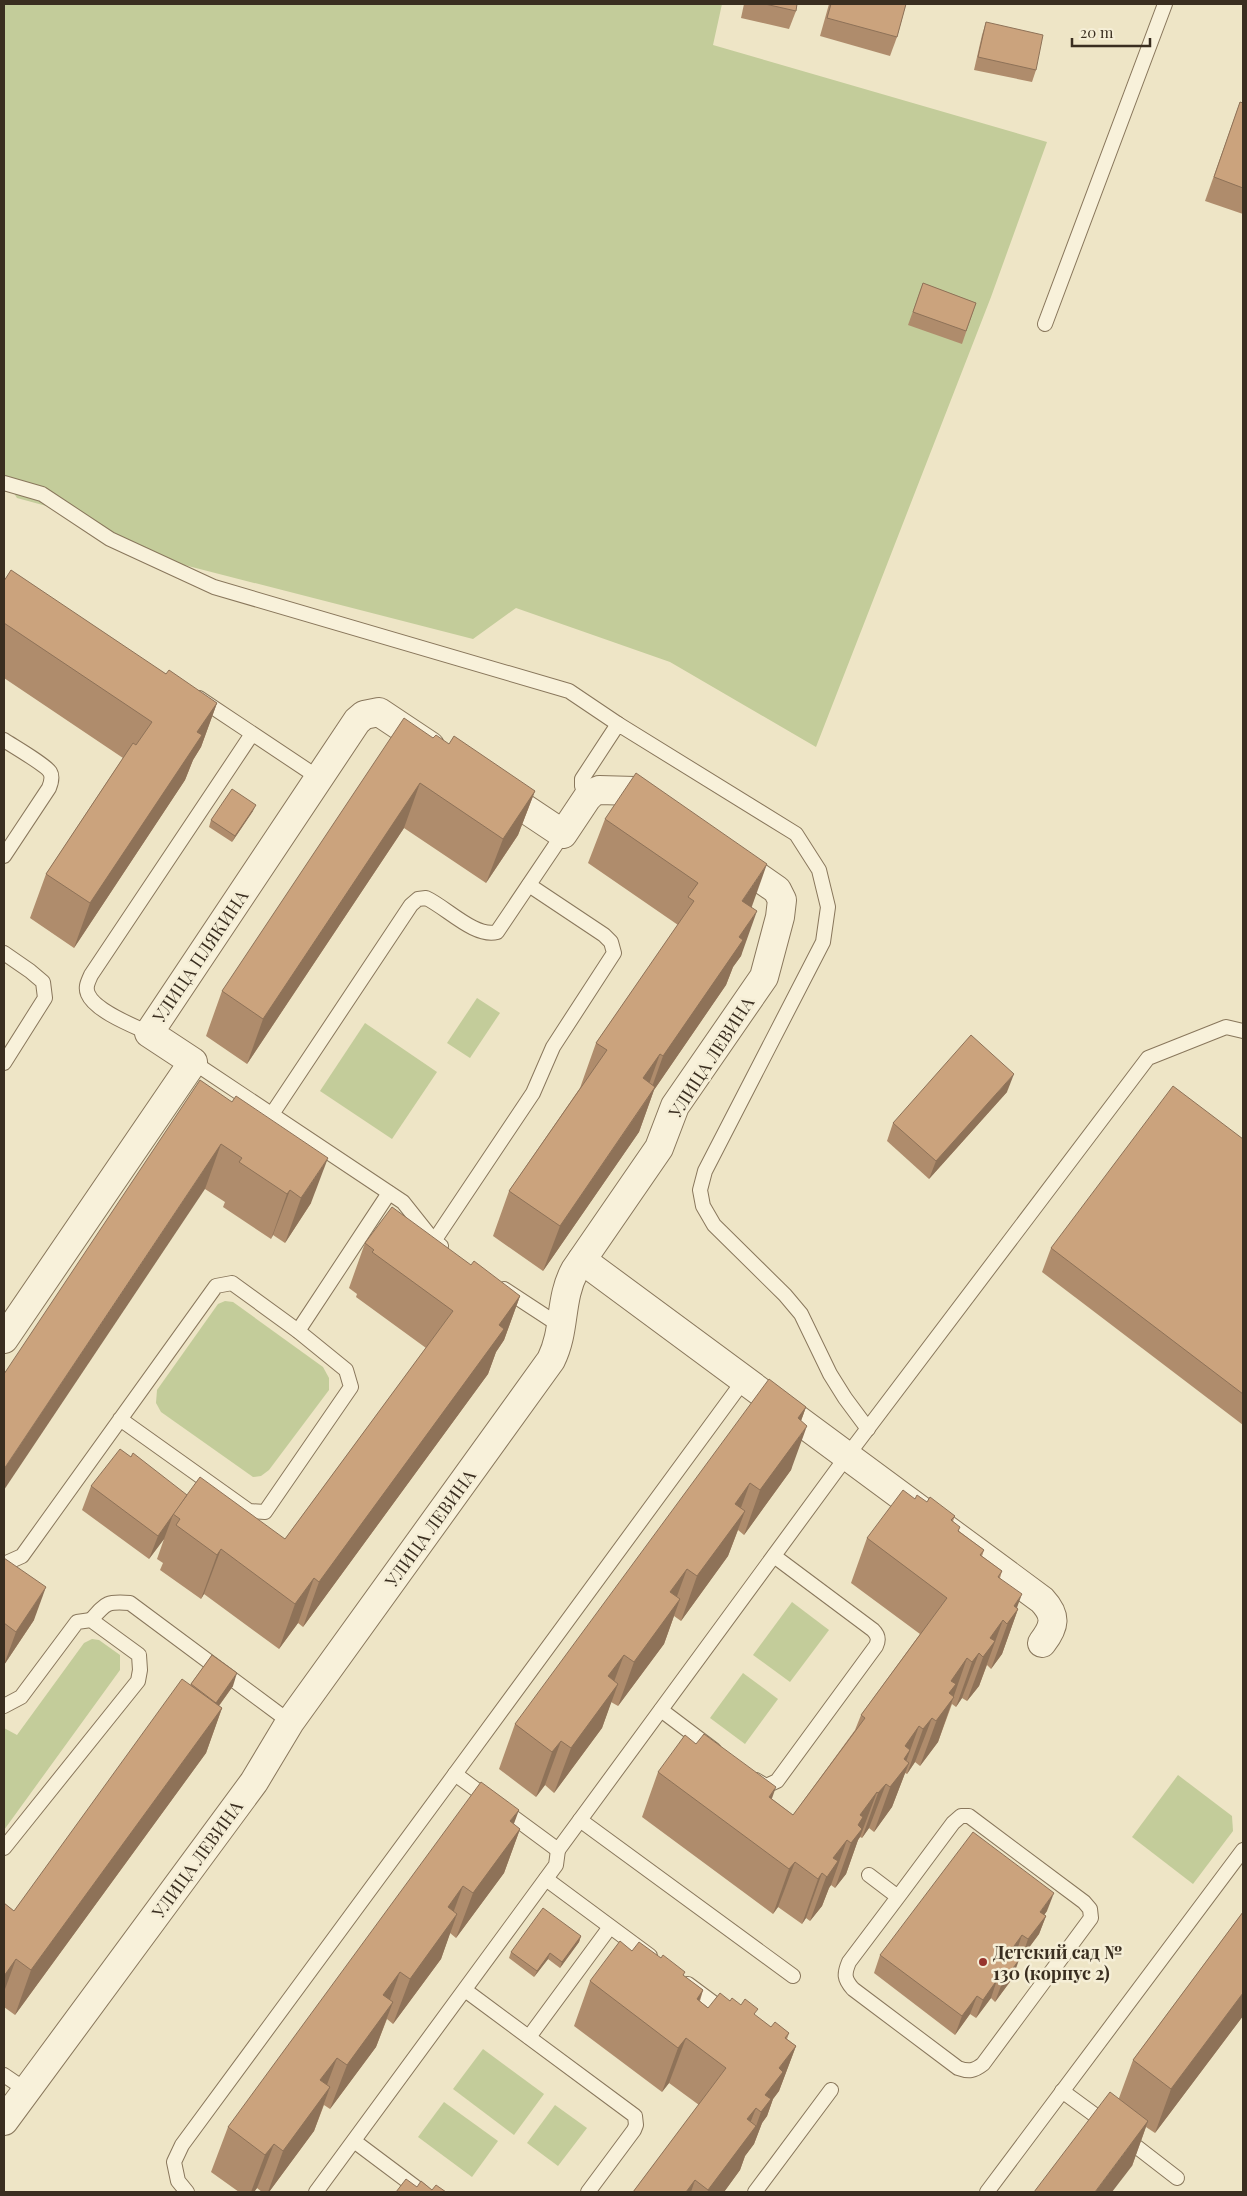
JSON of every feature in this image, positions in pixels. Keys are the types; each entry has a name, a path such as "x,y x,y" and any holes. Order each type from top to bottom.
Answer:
{"street":[{"name":"УЛИЦА ПЛЯКИНА","path":"193,1062 149,1033 357,721 364,715 379,712 450,759"},
{"path":"474,775 563,834 587,798 599,790 635,791 674,819"},
{"name":"УЛИЦА ЛЕВИНА","path":"4,2121 254,1782 290,1722 551,1360 559,1345 567,1285 659,1148 675,1106 764,977 780,917 782,900 777,890 714,846"},
{"path":"4,1339 193,1062"},
{"path":"582,1260 1042,1600 1049,1608 1054,1624 1042,1643"}],"lane":[{"path":"1045,324 1164,4"},
{"path":"4,483 42,494 110,539 214,588 569,691 618,724 796,834 819,870 828,907 823,942 705,1171 700,1190 703,1206 714,1225 785,1295 801,1314 830,1374 844,1398 868,1429"},
{"path":"188,690 319,778"},
{"path":"587,798 582,786 582,779 618,724"},
{"path":"149,1033 118,1019 95,1003 88,996 86,985 252,734"},
{"path":"4,740 44,767 50,773 52,781 4,856"},
{"path":"272,1114 411,905 418,899 426,898 478,931 488,934 497,932 563,834"},
{"path":"434,1241 533,1093 553,1047 614,953 611,942 604,935 529,885"},
{"path":"4,953 43,982 45,998 4,1063"},
{"path":"316,2192 556,1865 558,1850 847,1456 1148,1058 1226,1027 1243,1031"},
{"path":"193,1062 403,1202 434,1241 450,1252"},
{"path":"298,1331 389,1193"},
{"path":"491,1280 562,1327"},
{"path":"4,1564 22,1556 120,1419 216,1286 232,1284 298,1331 346,1370 351,1387 265,1512 249,1511 120,1419"},
{"path":"187,2192 178,2180 174,2162 182,2145 744,1380"},
{"path":"745,1772 766,1786 777,1782 878,1641 874,1630 774,1556"},
{"path":"4,1706 21,1697 78,1622 91,1620 105,1604 118,1602 130,1604 290,1722"},
{"path":"4,1848 138,1681 140,1670 139,1655 91,1620"},
{"path":"661,1710 729,1760"},
{"path":"455,1774 558,1850"},
{"path":"960,1816 969,1816 1084,1902 1090,1909 1091,1918 983,2064 976,2070 967,2072 958,2068 846,1982 844,1972 849,1962 898,1897 953,1822 960,1816"},
{"path":"580,1820 793,1976"},
{"path":"987,2192 1243,1850"},
{"path":"869,1875 898,1897"},
{"path":"546,1879 658,1962"},
{"path":"529,2037 610,1927"},
{"path":"673,1973 736,2020"},
{"path":"465,1990 635,2116 636,2125 634,2130 588,2192"},
{"path":"4,2075 26,2090"},
{"path":"754,2192 831,2090"},
{"path":"1062,2091 1177,2178"},
{"path":"354,2141 422,2192"}],"green space":[{"path":"4,4 722,4 713,45 1047,142 991,297 816,747 670,662 516,608 473,639 157,558 87,517 17,498 4,478"},
{"path":"477,998 500,1013 470,1058 447,1043"},
{"path":"365,1023 437,1072 392,1139 320,1091"},
{"path":"225,1301 233,1302 323,1367 329,1378 329,1390 269,1470 261,1476 253,1477 161,1412 156,1403 157,1390 218,1304"},
{"path":"792,1602 829,1630 790,1682 753,1655"},
{"path":"92,1639 99,1640 120,1655 120,1670 4,1830 4,1728 17,1735 84,1643"},
{"path":"743,1673 778,1699 745,1744 710,1718"},
{"path":"1178,1775 1232,1816 1233,1831 1193,1884 1132,1837"},
{"path":"483,2049 544,2094 514,2135 453,2089"},
{"path":"444,2102 498,2141 472,2177 418,2137"},
{"path":"555,2105 587,2128 558,2166 527,2143"}],"building":[{"path":"765,4 797,4 796,11"},
{"path":"831,4 906,4 897,37 827,18"},
{"path":"986,22 1043,35 1036,70 978,57"},
{"path":"1240,102 1243,103 1243,188 1214,177"},
{"path":"923,283 976,303 966,331 913,312"},
{"path":"11,570 166,674 169,670 217,703 197,732 202,735 90,903 46,874 133,743 136,745 152,722 4,623 4,581"},
{"path":"404,718 433,738 436,735 449,744 454,736 535,791 503,839 420,783 263,1019 222,991"},
{"path":"636,773 767,864 742,901 757,911 739,937 743,940 663,1056 660,1054 643,1078 655,1087 560,1226 509,1191 607,1050 596,1043 694,901 688,897 698,883 605,819"},
{"path":"232,789 256,805 235,836 211,820"},
{"path":"971,1035 1014,1074 936,1161 893,1123"},
{"path":"200,1080 232,1102 236,1096 328,1158 301,1198 290,1190 287,1194 239,1162 242,1158 221,1144 4,1469 4,1374"},
{"path":"1173,1086 1243,1139 1243,1394 1051,1248"},
{"path":"392,1207 471,1265 474,1261 520,1296 499,1325 504,1329 319,1582 314,1578 295,1604 221,1549 217,1555 176,1525 180,1519 173,1514 200,1477 285,1539 453,1311 372,1252 374,1250 365,1243"},
{"path":"769,1379 806,1407 798,1418 807,1426 760,1490 750,1483 735,1504 745,1511 697,1576 687,1569 670,1592 680,1599 634,1662 624,1655 608,1676 618,1684 571,1748 561,1741 552,1752 515,1724"},
{"path":"120,1449 131,1457 133,1453 187,1495 158,1536 91,1486"},
{"path":"903,1490 915,1499 917,1495 927,1502 930,1497 955,1516 951,1520 960,1527 958,1531 984,1550 980,1555 1002,1571 998,1577 1022,1594 1014,1606 1018,1609 1007,1624 1003,1620 990,1638 995,1641 983,1657 979,1653 972,1662 967,1658 951,1681 956,1684 949,1693 954,1697 936,1721 932,1718 923,1729 919,1726 905,1746 910,1750 904,1759 909,1763 890,1787 886,1784 877,1792 860,1815 863,1817 858,1825 862,1829 851,1843 847,1840 833,1858 838,1861 827,1877 822,1873 818,1879 795,1862 789,1869 658,1772 685,1735 696,1744 704,1734 776,1787 769,1797 793,1815 865,1718 861,1715 947,1598 867,1538"},
{"path":"4,1558 46,1587 16,1632 4,1623"},
{"path":"212,1655 237,1673 216,1703 191,1684"},
{"path":"182,1679 222,1708 31,1970 16,1959 4,1976 4,1903 14,1911"},
{"path":"481,1782 519,1810 510,1821 520,1829 473,1893 463,1886 448,1907 457,1914 410,1979 400,1972 383,1995 393,2002 347,2065 337,2058 320,2080 330,2087 283,2151 274,2144 265,2155 228,2127"},
{"path":"973,1832 1054,1893 1040,1912 1046,1916 1028,1939 1022,1935 1009,1953 1019,1960 1002,1983 997,1980 983,2000 977,1996 962,2016 880,1955"},
{"path":"543,1908 581,1936 562,1962 550,1953 537,1971 511,1952"},
{"path":"1243,1912 1243,1993 1171,2089 1133,2060"},
{"path":"620,1941 632,1951 639,1942 661,1958 663,1955 685,1972 683,1975 703,1990 697,1999 708,2008 720,1993 730,2001 732,1998 741,2005 745,1999 758,2009 754,2014 771,2027 775,2022 789,2033 785,2038 796,2046 779,2068 783,2072 765,2095 771,2099 761,2112 756,2108 747,2119 756,2126 708,2190 695,2180 686,2192 633,2192 726,2068 686,2038 678,2048 590,1981"},
{"path":"1110,2092 1148,2121 1095,2192 1034,2192"},
{"path":"406,2179 417,2187 421,2181 432,2190 436,2185 446,2192 396,2192"}],"place":[{"name":"Детский сад № 130 (корпус 2)","path":"983,1962"}]}
